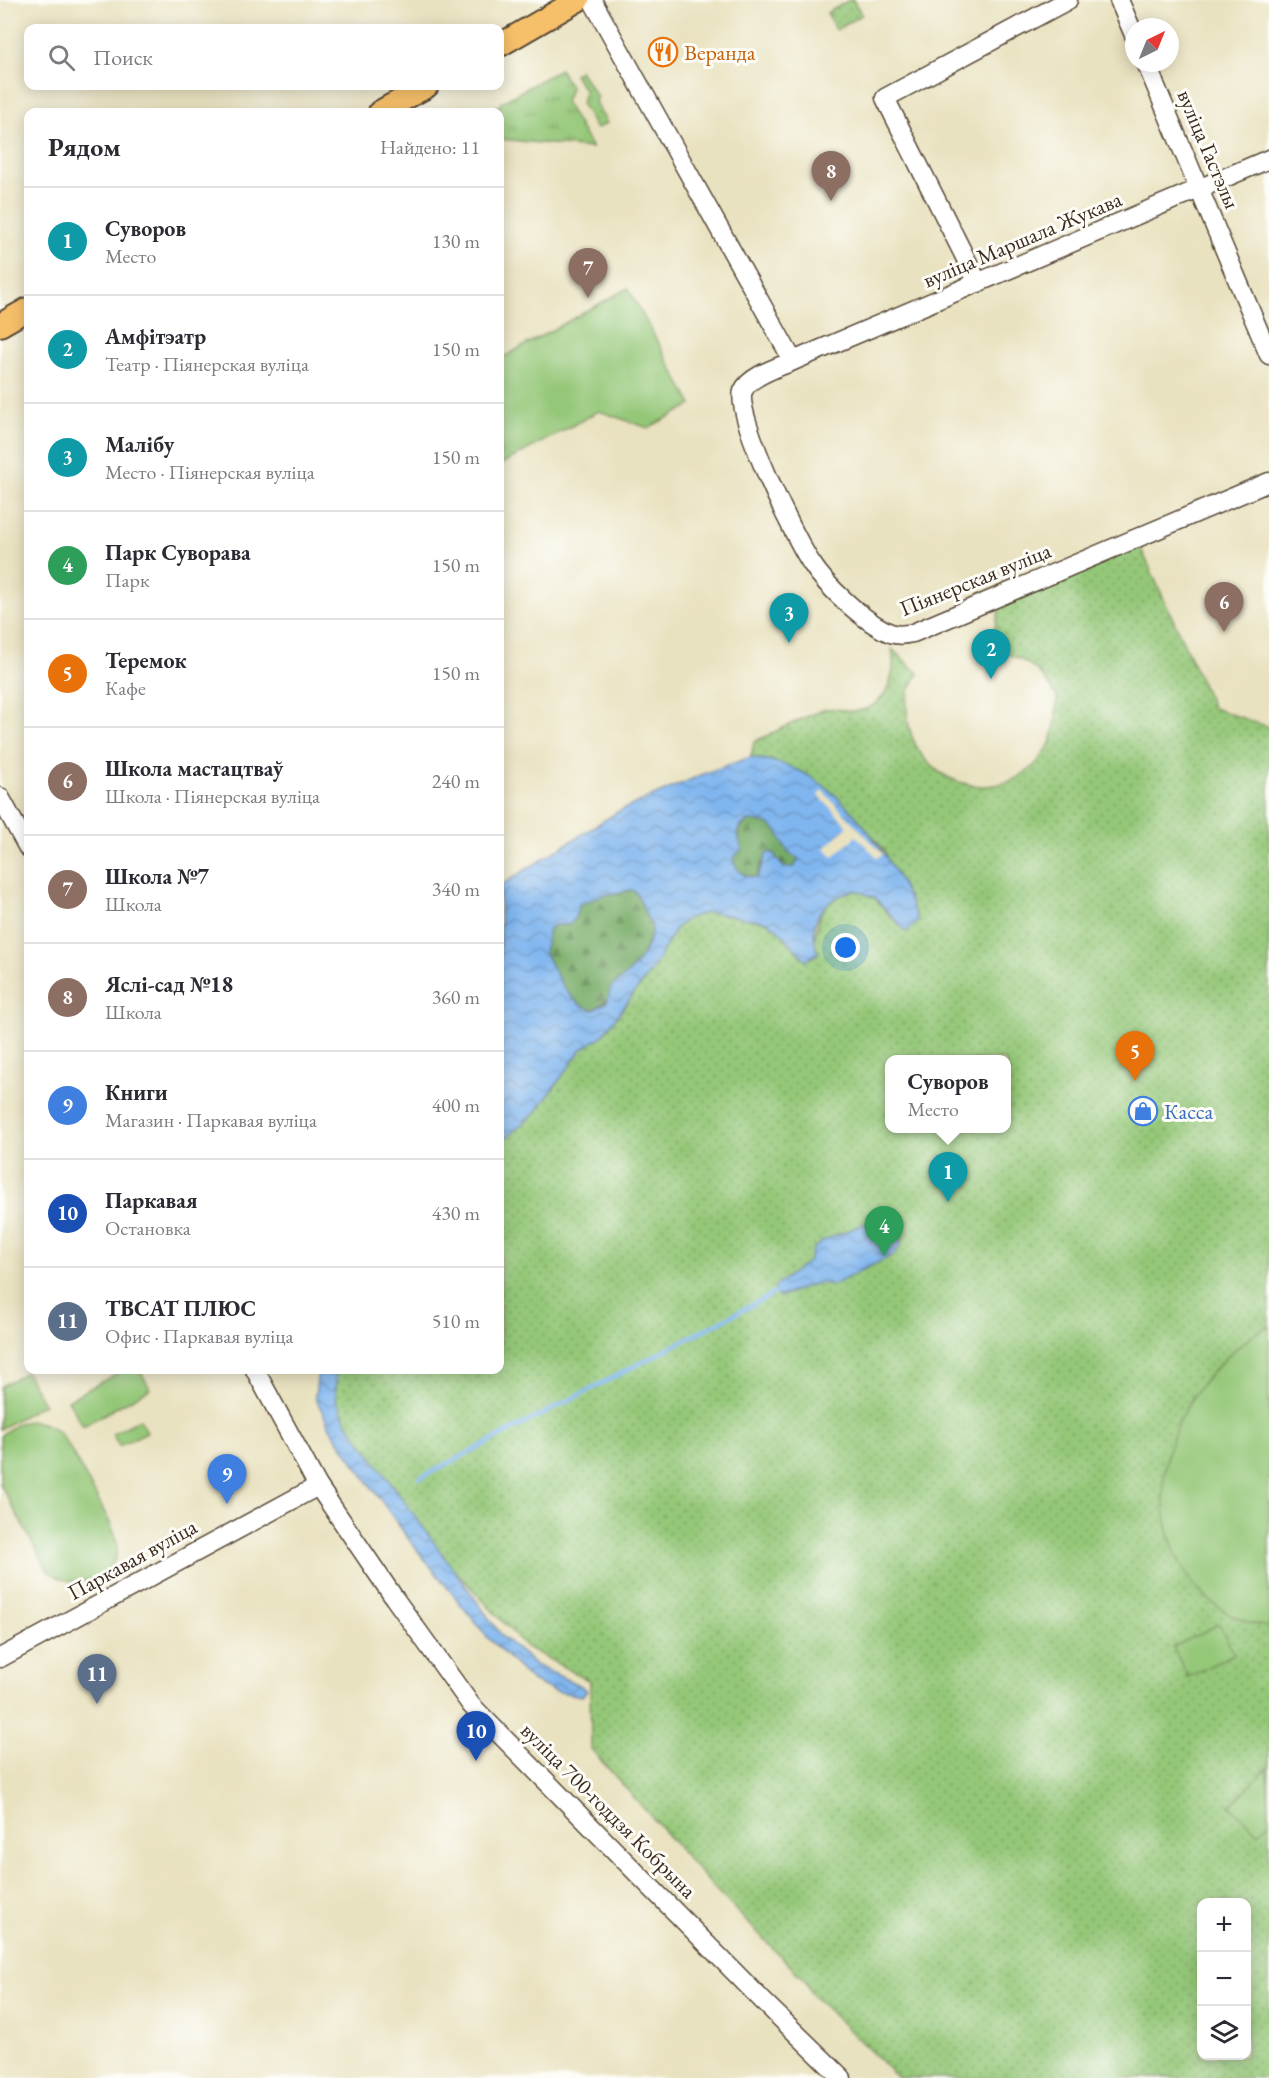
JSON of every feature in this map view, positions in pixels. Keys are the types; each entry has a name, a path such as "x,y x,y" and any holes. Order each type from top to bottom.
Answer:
{"main road":[{"path":"504,43 578,0"},
{"path":"387,108 421,90"},
{"path":"0,325 24,311"}],"street":[{"path":"592,0 793,361"},
{"path":"978,283 885,98 1068,0"},
{"path":"1119,0 1127,18"},
{"name":"вуліца Гастэлы","path":"1150,72 1269,355"},
{"name":"вуліца Маршала Жукава","path":"793,361 1269,159"},
{"name":"Піянерская вуліца","path":"793,361 750,382 743,391 747,430 812,565 869,620 887,632 901,636 913,633 1269,482"},
{"path":"0,797 24,841"},
{"name":"вуліца 700-годдзя Кобрына","path":"257,1374 318,1486 471,1705 842,2078"},
{"name":"Паркавая вуліца","path":"0,1658 318,1486"}],"green space":[{"path":"853,0 862,15 836,30 827,13"},
{"path":"560,69 571,88 565,101 592,148 504,139 504,108 497,108 502,102"},
{"path":"580,71 597,97 595,102 607,123 596,129 581,103 585,91 574,74"},
{"path":"628,288 692,405 648,428 599,411 504,463 504,357"},
{"path":"1140,546 1213,708 1269,727 1269,2078 898,2078 811,1993 804,1980 715,1889 591,1749 590,1681 526,1647 449,1564 345,1420 336,1399 336,1374 504,1374 504,1138 581,1050 602,1036 654,967 675,929 688,918 709,912 768,922 806,960 812,948 822,911 828,903 839,896 855,890 875,898 892,918 886,853 818,782 778,762 751,757 754,742 826,709 858,711 869,708 877,702 888,687 893,668 892,649 919,674 909,690 907,714 916,745 930,764 948,777 969,784 991,785 1013,780 1032,767 1048,747 1053,735 1057,697 1036,670 1013,656 990,648 1000,606"},
{"path":"749,821 773,826 781,834 785,847 799,859 794,867 784,869 781,861 761,863 757,877 745,875 734,867 733,858 738,845 739,832 742,826"},
{"path":"633,890 652,925 645,948 621,985 602,1004 593,1010 584,1007 563,987 544,952 548,929 554,925 569,925 575,918 579,904 603,895"},
{"path":"1269,1325 1269,1627 1239,1619 1214,1604 1194,1584 1178,1559 1168,1532 1164,1503 1165,1473 1171,1443 1187,1407 1197,1391 1223,1361 1253,1335"},
{"path":"24,1373 27,1374 44,1404 0,1429 0,1387"},
{"path":"116,1374 142,1374 150,1389 83,1426 68,1400"},
{"path":"140,1419 147,1432 119,1446 112,1434"},
{"path":"30,1421 48,1425 62,1436 116,1538 117,1552 113,1564 105,1573 96,1578 72,1581 59,1578 48,1571 0,1484 0,1436 18,1423"},
{"path":"1219,1624 1234,1654 1188,1677 1173,1647"},
{"path":"1267,1768 1269,1822 1258,1833 1230,1806"}],"water":[{"path":"751,757 788,766 819,783 855,816 899,878 918,921 906,932 875,898 855,890 834,899 820,913 814,931 818,954 806,960 768,922 709,912 688,918 675,929 654,967 602,1036 581,1050 537,1111 504,1140 504,883 619,811 708,772","holes":["748,821 761,822 776,830 786,848 799,859 794,867 784,868 773,853 767,853 757,877 748,877 738,870 734,862 733,858 742,850 737,833","633,890 652,925 648,944 633,968 611,987 607,1002 593,1010 584,1007 563,987 544,952 549,929 554,925 569,925 575,918 579,904 603,895"]},
{"path":"886,1215 893,1223 889,1226 895,1238 900,1236 901,1239 900,1247 893,1255 833,1285 821,1283 810,1285 779,1297 774,1287 809,1261 813,1249 823,1241"},
{"path":"318,1374 336,1374 336,1399 345,1420 502,1636 537,1666 581,1686 587,1691 582,1696 554,1691 532,1681 488,1638 410,1541 333,1433 315,1397"}],"pier":[{"path":"822,790 883,854 878,858 856,836 833,857 825,848 848,826 818,795"}],"waterway":[{"path":"420,1478 777,1292"}],"place":[{"name":"Веранда","path":"663,52"},
{"name":"Яслі-сад №18","path":"831,201"},
{"name":"Школа №7","path":"588,298"},
{"name":"Школа мастацтваў","path":"1224,632"},
{"name":"Малібу","path":"789,643"},
{"name":"Амфітэатр","path":"991,679"},
{"name":"Теремок","path":"1135,1081"},
{"name":"Касса","path":"1143,1111"},
{"name":"Суворов","path":"948,1202"},
{"name":"Парк Суворава","path":"884,1256"},
{"name":"Книги","path":"227,1504"},
{"name":"ТВСАТ ПЛЮС","path":"97,1704"},
{"name":"Паркавая","path":"476,1761"}]}
